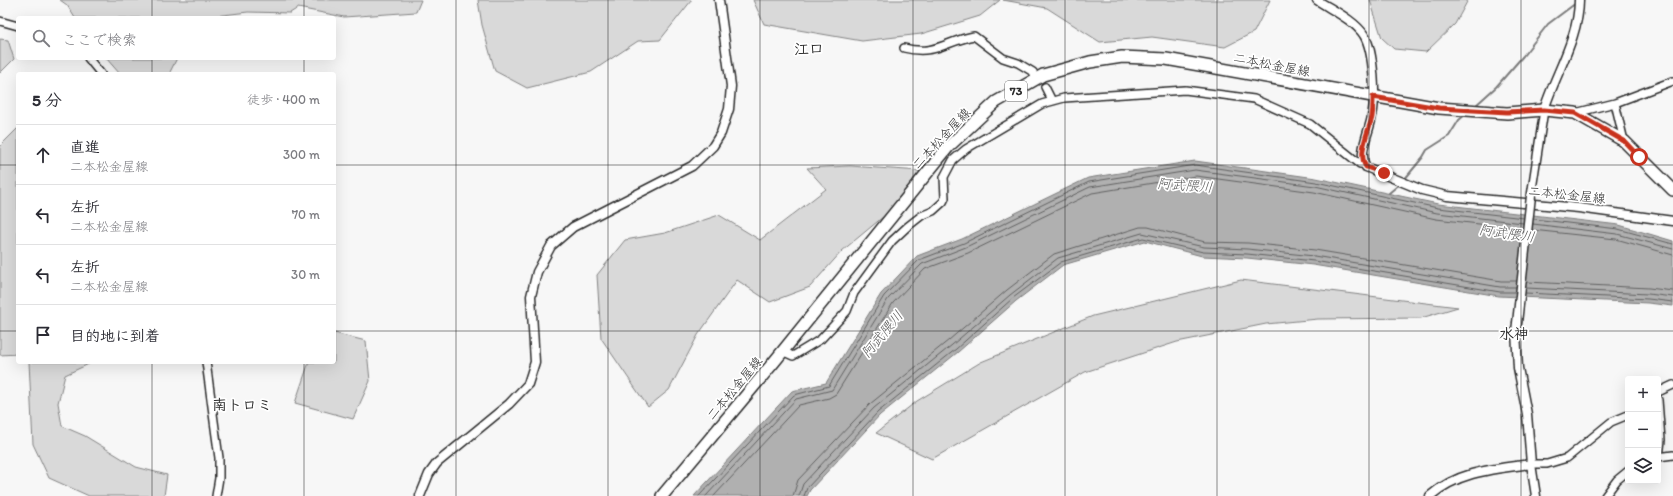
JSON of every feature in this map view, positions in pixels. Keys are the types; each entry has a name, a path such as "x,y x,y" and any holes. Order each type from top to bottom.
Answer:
{"main road":[{"name":"二本松金屋線","path":"662,496 948,147 996,102 1043,75 1090,62 1122,58 1166,59 1439,108 1507,112 1544,110 1575,113 1624,141 1673,190"}],"street":[{"path":"420,496 429,474 437,463 509,404 528,384 535,362 531,296 537,272 551,246 573,227 692,166 713,146 721,133 729,109 732,86 719,0"},
{"path":"782,351 793,356 821,339 834,326 847,311 854,293 892,241 921,216 933,211 943,202 944,178 953,160 1032,108 1052,101 1064,98 1185,90 1254,99 1310,124 1360,164 1364,164 1364,151 1373,115 1372,57 1364,35 1357,27 1317,0"},
{"path":"1536,496 1531,464 1527,414 1518,368 1516,331 1531,196 1544,110 1550,90 1567,52 1578,20 1579,0"},
{"path":"0,21 16,25"},
{"path":"904,48 916,51 930,51 974,36 1003,58 1018,63 1033,72"},
{"path":"90,60 99,72"},
{"path":"1575,113 1614,103 1673,81"},
{"path":"1045,87 1052,101"},
{"path":"1614,103 1624,141"},
{"name":"二本松金屋線","path":"1364,164 1422,190 1447,196 1579,208 1673,221"},
{"path":"206,364 219,458 219,478 216,496"},
{"path":"1661,390 1673,384"},
{"path":"1659,412 1660,448"},
{"path":"1430,496 1441,487 1455,479 1490,470 1531,464 1547,464 1567,458 1606,425 1625,416"},
{"path":"1661,457 1673,456"},
{"path":"1605,496 1617,480 1625,473"}],"shaded area":[{"path":"60,0 421,0 416,12 344,17 298,8 290,13 248,12 215,16 74,16 67,5"},
{"path":"478,0 691,1 660,40 638,41 591,72 527,88 495,71 482,25"},
{"path":"753,0 1000,0 980,16 921,34 862,41 764,24"},
{"path":"1003,0 1270,0 1254,32 1225,47 1152,37 1100,42 1047,8"},
{"path":"1370,0 1468,0 1455,24 1426,52 1394,49 1382,38"},
{"path":"0,39 8,40 14,59 0,73"},
{"path":"108,60 176,60 170,72 118,72"},
{"path":"16,130 16,354 0,355 0,146"},
{"path":"850,166 920,171 913,192 842,251 810,287 770,302 737,280 698,335 669,390 648,407 601,338 597,275 625,240 665,233 719,215 760,240 826,189 807,168"},
{"path":"1241,280 1458,307 1421,318 1318,319 1266,324 1177,342 1085,372 932,459 876,433 917,401 981,362 1093,316"},
{"path":"336,334 366,341 370,381 353,419 295,403 308,364 336,364"},
{"path":"29,364 89,364 65,375 58,403 62,426 85,436 136,467 167,475 164,496 89,496 49,478 33,444"}],"water":[{"name":"阿武隈川","path":"1195,161 1316,178 1438,204 1619,225 1673,241 1673,306 1648,303 1499,296 1313,265 1247,258 1202,256 1145,241 1063,265 1016,301 958,352 880,415 810,490 807,496 694,496 792,391 826,383 881,294 917,256 962,239 1088,178"}],"waterway":[{"path":"1475,106 1496,87 1548,24 1576,3"},
{"path":"1404,180 1427,150 1449,136 1459,120 1466,114"},
{"path":"1389,193 1401,183"}],"district":[{"name":"江口","path":"809,49"},
{"name":"水神","path":"1514,334"},
{"name":"南トロミ","path":"242,405"}],"route":[{"path":"1384,173 1366,167 1363,160 1365,143 1373,115 1373,97 1439,108 1507,112 1544,110 1575,113 1583,116 1624,141 1639,157"}]}
